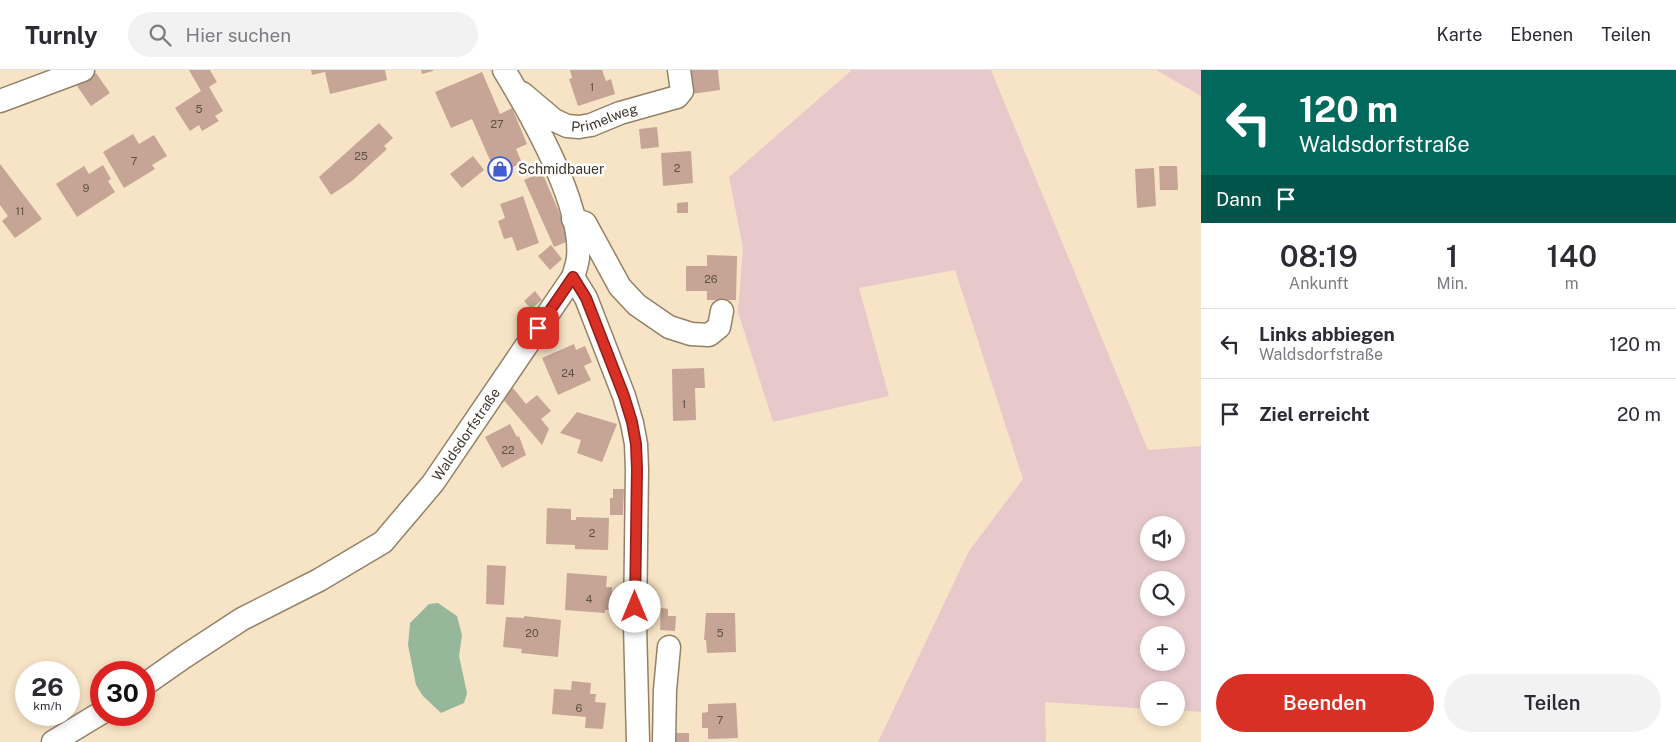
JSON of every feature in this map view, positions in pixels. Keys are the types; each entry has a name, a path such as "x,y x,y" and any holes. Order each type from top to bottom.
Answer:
{"street":[{"path":"0,101 83,70"},
{"name":"Primelweg","path":"509,79 554,120 567,126 578,127 591,125 620,113 677,97 682,91 679,70"},
{"name":"Waldsdorfstraße","path":"155,677 242,619 319,580 384,542 433,483 573,277 578,259 578,243 563,184 551,156 509,79"},
{"path":"573,219 586,223 620,287 637,305 668,327 691,334 709,335 719,327 722,310"},
{"path":"573,277 586,298 624,396 636,444 635,624 638,742"},
{"path":"664,742 665,690 670,647"},
{"path":"53,742 90,720"}],"shaded area":[{"path":"852,70 991,70 1148,450 1201,446 1201,712 1185,711 1185,681 1140,681 1140,708 1045,702 1046,742 878,742 969,551 1023,479 955,270 859,288 889,396 773,422 738,312 743,248 729,177"},
{"path":"1201,70 1201,96 1158,71"},
{"path":"438,603 457,616 462,635 459,656 467,693 464,703 441,713 423,696 416,685 408,645 410,623 429,604"}],"building":[{"path":"189,70 210,70 217,82 209,87 223,111 215,116 219,121 202,131 199,125 190,131 175,108 201,91"},
{"path":"311,70 385,70 387,80 330,94 325,72 312,75"},
{"path":"421,70 433,70 433,71 422,74"},
{"path":"570,70 602,70 606,81 611,79 615,94 578,106 569,79 572,78"},
{"path":"689,70 718,70 720,90 691,94"},
{"path":"482,72 500,114 512,108 527,144 516,149 522,163 496,174 472,119 451,128 435,92"},
{"path":"96,73 110,93 91,106 77,86"},
{"path":"379,123 393,138 384,146 387,149 352,181 331,195 319,177"},
{"path":"657,127 659,147 641,149 639,129"},
{"path":"133,134 139,144 154,135 167,156 152,165 155,169 124,188 103,152"},
{"path":"691,151 693,183 663,186 661,153"},
{"path":"473,156 484,170 462,188 450,174"},
{"path":"0,164 42,219 15,238 2,221 8,216 0,205"},
{"path":"103,165 111,179 108,181 115,192 77,217 56,184 84,166 89,174"},
{"path":"1159,166 1177,166 1178,190 1160,190"},
{"path":"1154,168 1156,206 1137,208 1135,169"},
{"path":"542,172 571,240 554,247 524,180"},
{"path":"523,196 539,243 517,251 512,237 504,239 498,221 505,218 500,204"},
{"path":"688,202 688,213 677,213 677,203"},
{"path":"551,245 562,259 550,270 538,256"},
{"path":"707,255 737,256 736,300 707,300 707,291 686,291 686,266 707,266"},
{"path":"535,291 542,300 531,309 524,301"},
{"path":"574,344 576,350 585,346 592,362 584,366 591,380 558,395 542,358"},
{"path":"704,368 705,388 695,388 696,420 673,421 672,369"},
{"path":"513,388 526,404 537,395 551,411 541,419 549,429 542,445 502,398"},
{"path":"577,412 617,424 602,462 577,453 581,440 560,433"},
{"path":"510,424 517,437 519,436 526,455 502,468 485,437"},
{"path":"613,489 624,489 623,515 610,515 610,498 613,498"},
{"path":"547,508 571,509 571,520 576,520 576,517 609,518 608,550 575,549 575,545 546,544"},
{"path":"487,565 506,566 504,605 486,604"},
{"path":"567,573 607,576 606,587 612,587 611,610 605,610 605,613 565,610"},
{"path":"661,608 668,609 668,616 676,616 675,631 660,630"},
{"path":"706,613 735,613 736,652 707,653 706,640 704,640"},
{"path":"524,616 561,620 558,657 521,653 522,649 503,647 506,617 524,618"},
{"path":"572,681 591,683 590,694 596,694 595,702 606,703 603,729 585,728 586,717 552,714 554,689 571,690"},
{"path":"736,703 738,738 708,739 708,728 702,728 702,713 708,712 708,704"},
{"path":"672,733 689,733 689,742 672,742"}],"place":[{"name":"Schmidbauer","path":"500,169"}],"route":[{"path":"538,328 573,277 586,298 624,396 632,422 636,444 637,469 635,607"}]}
